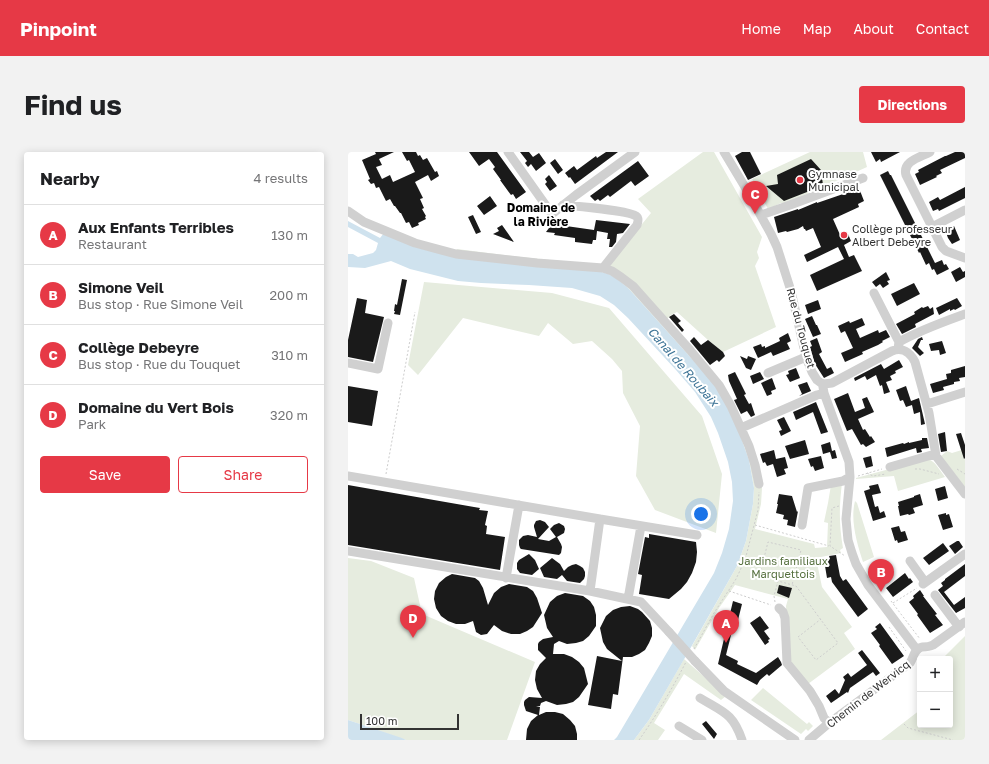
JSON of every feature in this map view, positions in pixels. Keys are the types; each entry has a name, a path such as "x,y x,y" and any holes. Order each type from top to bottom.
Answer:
{"street":[{"path":"508,152 552,214 635,152"},
{"path":"930,152 908,163 905,172 944,249 965,258"},
{"name":"Rue du Touquet","path":"728,153 774,241 793,299 806,357 812,372 824,389"},
{"path":"761,214 863,178"},
{"path":"563,205 624,213 637,217 637,225 603,268"},
{"path":"932,227 965,210"},
{"path":"348,211 364,222 375,227 415,243 444,251 460,254 603,268 612,271 630,284 690,350 719,385 741,428 755,465 759,484"},
{"path":"874,293 898,346 906,351 913,359 927,404 937,459 965,494"},
{"path":"741,428 817,395 832,383 889,352 918,332 965,314"},
{"path":"348,363 378,369 388,323"},
{"path":"768,373 806,357"},
{"path":"824,389 854,477 846,519 848,540 856,564 868,585 889,604 919,649 933,645 962,625 935,595"},
{"path":"927,404 965,392"},
{"path":"889,471 935,454"},
{"path":"348,476 698,536"},
{"path":"802,525 808,488 843,481 854,477"},
{"path":"506,578 519,505"},
{"path":"590,591 600,519"},
{"path":"628,599 641,526"},
{"path":"348,551 590,591 641,602 691,658 724,690 795,740"},
{"path":"910,561 924,583 965,554"},
{"path":"779,608 783,612 785,618 787,664 810,691 824,718 829,723"},
{"name":"Chemin de Wervicq","path":"809,740 829,723 910,663 919,649"},
{"path":"700,698 730,716 742,740"},
{"path":"679,726 702,740"}],"path":[{"path":"385,482 415,312"},
{"path":"911,469 920,469 938,474 943,474 956,469 965,474"},
{"path":"867,474 873,476 889,471"},
{"path":"854,477 889,471"},
{"path":"639,740 691,658 714,613 729,591 745,560 759,502 759,484"},
{"path":"754,525 830,546"},
{"path":"792,585 801,550 768,542 760,574 776,578 778,581 792,585 796,586 821,619 838,643 816,660 798,637 821,619"},
{"path":"729,591 776,607 774,596 778,581"},
{"path":"919,649 922,642 889,604 924,583"},
{"path":"904,724 908,728 953,740"}],"green space":[{"name":"Jardins familiaux Marquettois","path":"703,152 714,152 762,237 757,252 759,258 755,266 776,327 723,352 677,312 667,319 724,389 754,454 762,488 761,504 755,529 814,544 815,548 827,547 828,523 824,522 831,485 842,483 840,516 843,548 840,550 841,553 816,558 822,587 852,627 844,633 855,649 808,684 789,663 786,606 788,599 735,585 719,608 695,650 692,646 737,566 746,541 753,504 754,488 749,460 738,429 721,394 710,379 629,289 618,279 609,274 594,270 531,266 454,256 457,249 608,266 651,213 638,199"},
{"path":"810,152 863,152 867,167 787,203 788,204 781,203 768,209 752,179"},
{"path":"424,282 552,293 609,308 702,416 722,474 716,533 655,510 636,476 640,426 623,393 622,371 612,359 592,341 573,344 548,323 539,336 463,318 418,375 408,365"},
{"path":"965,449 965,487 941,456 947,451 952,453"},
{"path":"927,459 935,464 945,477 898,491 894,476 856,479 856,478"},
{"path":"855,501 857,503 874,557 863,562 854,524 853,516"},
{"path":"348,558 371,561 414,578 422,614 535,662 507,740 406,740 348,720"},
{"path":"965,636 965,740 881,740 917,712 917,728 953,728 953,656 945,656"},
{"path":"684,659 726,696 721,700 684,674 654,723 665,730 658,740 634,740 649,720"},
{"path":"763,688 807,724 809,722 813,726 808,731 806,729 801,734 751,700"}],"water":[{"name":"Canal de Roubaix","path":"348,221 380,238 384,233 429,250 594,270 610,275 629,289 710,379 721,394 738,429 749,460 754,488 753,504 746,541 737,566 649,720 634,740 614,740 714,573 729,529 733,501 732,482 728,462 711,417 695,392 676,370 628,318 614,305 600,296 572,288 458,281 410,269 391,261 365,268 348,267 348,254 353,254 358,257 373,253 376,250 378,243 348,227"},
{"path":"348,720 406,740 350,740 348,739"}],"building":[{"path":"375,152 394,152 379,159 382,165 376,167 382,179 390,175 393,182 415,172 409,160 407,161 402,152 416,152 423,160 427,158 435,172 437,171 439,176 431,181 428,175 415,182 423,198 420,199 424,208 422,209 426,216 426,219 418,223 419,225 412,228 409,222 406,223 401,213 390,199 386,201 379,187 376,188 374,183 371,184 368,180 370,179 362,160 376,154"},
{"path":"469,152 497,152 526,192 516,199 513,194 511,195 500,180 493,169 495,167 489,159 479,166"},
{"path":"520,152 529,152 533,157 539,153 546,163 536,171 531,164 528,167 525,163 527,161"},
{"path":"606,152 618,152 575,184 565,173 574,166 577,170 596,156 597,158"},
{"path":"742,152 750,152 761,174 748,180 735,156"},
{"path":"871,152 900,152 881,162 880,159 876,162"},
{"path":"955,152 965,152 965,158 940,170 942,173 936,176 937,177 920,185 915,174 919,172 918,170"},
{"path":"555,159 563,170 558,174 550,163"},
{"name":"Gymnase Municipal","path":"811,159 821,170 823,185 784,201 766,186 778,184 777,175"},
{"path":"638,161 649,176 635,186 631,181 610,197 608,195 600,201 598,199 595,201 590,196"},
{"path":"888,171 935,263 942,260 944,265 946,264 949,269 937,275 934,269 932,270 929,263 926,265 880,175"},
{"path":"549,175 557,186 550,191 545,184 547,182 545,179"},
{"path":"965,187 965,198 939,211 938,209 933,211 929,202 938,197 940,200"},
{"path":"859,188 864,201 858,204 859,207 833,219 841,237 848,234 851,241 844,245 849,257 854,255 862,271 817,291 810,275 844,259 838,247 807,262 804,255 821,247 813,228 806,231 803,226 798,229 778,233 774,217 849,193"},
{"path":"490,196 497,206 484,215 477,206"},
{"path":"473,215 481,232 476,234 468,217"},
{"path":"596,220 630,224 623,233 617,234 616,242 612,247 609,247 610,239 607,239 608,233 597,231 596,240 593,240 592,244 575,242 575,238 554,235 555,233 546,232 552,224 594,230"},
{"path":"502,225 514,242 493,234 499,231 497,228"},
{"path":"954,226 960,240 952,244 945,230"},
{"path":"960,267 963,272 965,271 965,277 956,282 951,272"},
{"path":"886,272 890,280 887,281 889,284 883,288 880,284 876,287 872,282"},
{"path":"402,279 407,280 400,315 394,314 394,311 395,304 397,305"},
{"path":"914,283 920,294 897,306 891,294"},
{"path":"357,298 367,300 365,313 384,317 373,362 348,357 348,340"},
{"path":"957,298 962,306 955,310 950,311 950,309 939,315 936,308"},
{"path":"818,300 821,309 808,314 805,305"},
{"path":"928,306 930,309 933,307 934,314 915,324 916,327 902,334 896,324 915,314 914,312 922,307"},
{"path":"674,314 681,321 678,323 684,330 682,332 669,317"},
{"path":"812,316 821,334 813,337 805,319"},
{"path":"862,318 865,325 856,329 860,338 878,330 879,333 886,330 890,337 878,345 862,352 863,354 845,362 841,353 853,348 845,331 841,333 838,326 849,321 850,323"},
{"path":"788,333 791,341 787,343 790,349 773,356 771,352 758,358 753,347 761,344 762,347 765,346 765,348 780,341 779,338"},
{"path":"694,337 701,345 708,340 723,352 725,356 719,362 717,360 710,365 690,341"},
{"path":"922,337 923,340 921,340 918,347 924,353 920,356 912,348 918,339"},
{"path":"817,338 822,352 819,354 827,369 831,367 834,373 824,378 815,364 810,347 812,346 810,341"},
{"path":"942,341 946,353 940,355 939,350 931,351 929,344"},
{"path":"740,356 747,359 748,356 756,359 751,370 746,368"},
{"path":"899,360 903,367 895,371 896,373 890,376 892,380 886,382 890,392 884,394 882,385 880,386 876,375 867,380 865,376 855,381 854,378 881,364 884,369"},
{"path":"965,366 965,377 959,378 960,381 954,382 954,384 943,387 944,390 933,393 930,384 947,379 946,374 951,373 951,370"},
{"path":"796,368 800,378 790,382 786,375 789,374 788,371"},
{"path":"735,372 746,394 744,395 749,404 751,403 755,415 751,417 747,411 741,414 734,400 737,399 728,375"},
{"path":"760,372 764,379 753,384 750,376"},
{"path":"772,378 776,389 771,391 772,394 767,396 761,383"},
{"path":"807,382 811,391 799,396 802,394 798,385"},
{"path":"348,386 378,391 372,426 348,422"},
{"path":"906,386 911,401 919,398 925,424 921,425 920,412 914,414 912,405 906,407 903,400 900,401 896,390"},
{"path":"848,393 855,412 865,408 862,399 867,397 874,412 858,419 863,430 865,429 875,442 866,447 863,444 861,445 852,429 847,431 834,399"},
{"path":"816,402 828,432 821,434 813,412 796,420 793,412"},
{"path":"784,417 791,431 781,436 779,431 782,430 777,420"},
{"path":"945,432 947,451 941,452 938,434"},
{"path":"961,433 965,445 964,459 956,434"},
{"path":"922,438 927,438 929,448 921,449 922,452 917,453 916,448 887,457 885,448 922,440"},
{"path":"805,440 809,454 790,459 785,446"},
{"path":"830,442 832,451 835,450 837,458 832,459 830,452 823,454 821,445"},
{"path":"774,450 776,459 785,457 788,468 784,469 786,474 777,477 773,464 767,466 765,462 763,463 760,454"},
{"path":"821,456 824,468 815,471 813,466 811,467 808,459"},
{"path":"871,456 873,466 866,468 863,458"},
{"path":"878,484 881,493 872,495 875,507 878,506 880,513 884,511 886,517 873,521 864,491 870,489 869,486"},
{"path":"348,485 480,508 479,510 488,511 485,525 487,526 486,534 505,537 500,570 348,545"},
{"path":"945,486 948,498 938,501 935,489"},
{"path":"779,494 792,496 797,512 798,511 795,527 787,525 788,520 783,519 784,515 776,513"},
{"path":"920,494 923,505 913,508 915,513 900,516 898,502"},
{"path":"946,513 946,515 949,514 953,527 943,530 938,515"},
{"path":"540,520 545,522 549,527 538,539 549,541 556,537 550,529 554,525 559,523 564,526 564,533 557,537 562,547 559,555 520,548 519,540 523,536 528,535 537,537 534,525 536,521"},
{"path":"899,526 901,532 905,531 908,540 898,543 897,540 895,541 891,528"},
{"path":"649,534 696,542 696,562 692,573 681,589 669,599 639,594 642,575 638,574 645,537 649,538"},
{"path":"959,541 963,547 955,554 949,546"},
{"path":"943,543 949,551 929,565 923,558"},
{"path":"529,554 535,560 539,569 532,575 520,573 517,569 517,563 519,560"},
{"path":"836,555 840,576 843,581 846,579 868,609 858,617 832,582 831,577 827,578 824,560 830,559 829,556"},
{"path":"552,558 560,564 564,571 572,565 576,564 580,566 585,572 584,579 580,583 567,581 562,575 557,579 544,577 540,568"},
{"path":"965,564 965,576 944,592 954,605 965,597 965,608 956,613 938,590 943,586 941,583 945,579"},
{"path":"905,573 913,582 893,597 886,588"},
{"path":"452,574 475,578 479,581 483,588 488,605 494,593 501,587 509,584 527,587 533,591 542,613 533,627 520,634 511,634 502,631 494,625 487,634 481,635 476,632 473,621 465,624 456,624 448,621 441,616 436,608 434,599 435,591 439,583"},
{"path":"779,585 792,588 789,598 777,593"},
{"path":"920,590 943,625 930,633 909,602"},
{"path":"565,593 583,596 590,601 594,607 596,615 596,626 589,636 583,641 567,644 559,641 554,644 553,654 564,654 579,662 584,668 588,684 579,697 573,702 557,705 546,701 541,703 540,706 536,706 540,707 539,715 546,712 563,714 575,726 577,740 526,740 527,729 531,721 538,715 526,711 524,702 529,697 542,698 537,689 535,680 536,671 546,658 538,650 538,644 543,639 553,637 547,628 544,615 550,602 557,596"},
{"path":"733,601 742,604 736,628 733,627 726,655 738,661 737,664 756,673 778,657 782,665 769,676 767,674 757,685 718,664"},
{"path":"630,606 642,612 650,621 652,636 645,650 632,657 623,657 618,695 613,694 611,709 588,705 597,656 622,661 607,649 603,642 600,628 606,616 613,610"},
{"path":"760,616 769,628 764,631 770,639 765,645 750,623"},
{"path":"880,623 904,656 892,664 871,633 877,629 875,627"},
{"path":"862,650 880,673 876,676 873,672 850,688 848,693 847,692 831,703 826,696 835,689 839,694 845,680 843,677 848,673 851,677 867,665 858,653"},
{"path":"706,721 717,734 714,739 702,724"}],"place":[{"name":"Gymnase Municipal","path":"800,180"},
{"name":"Collège Debeyre","path":"755,214"},
{"name":"Collège professeur Albert Debeyre","path":"844,235"},
{"name":"Simone Veil","path":"881,592"},
{"name":"Domaine du Vert Bois","path":"413,638"},
{"name":"Aux Enfants Terribles","path":"726,643"}],"district":[{"name":"Domaine de la Rivière","path":"541,215"}]}
